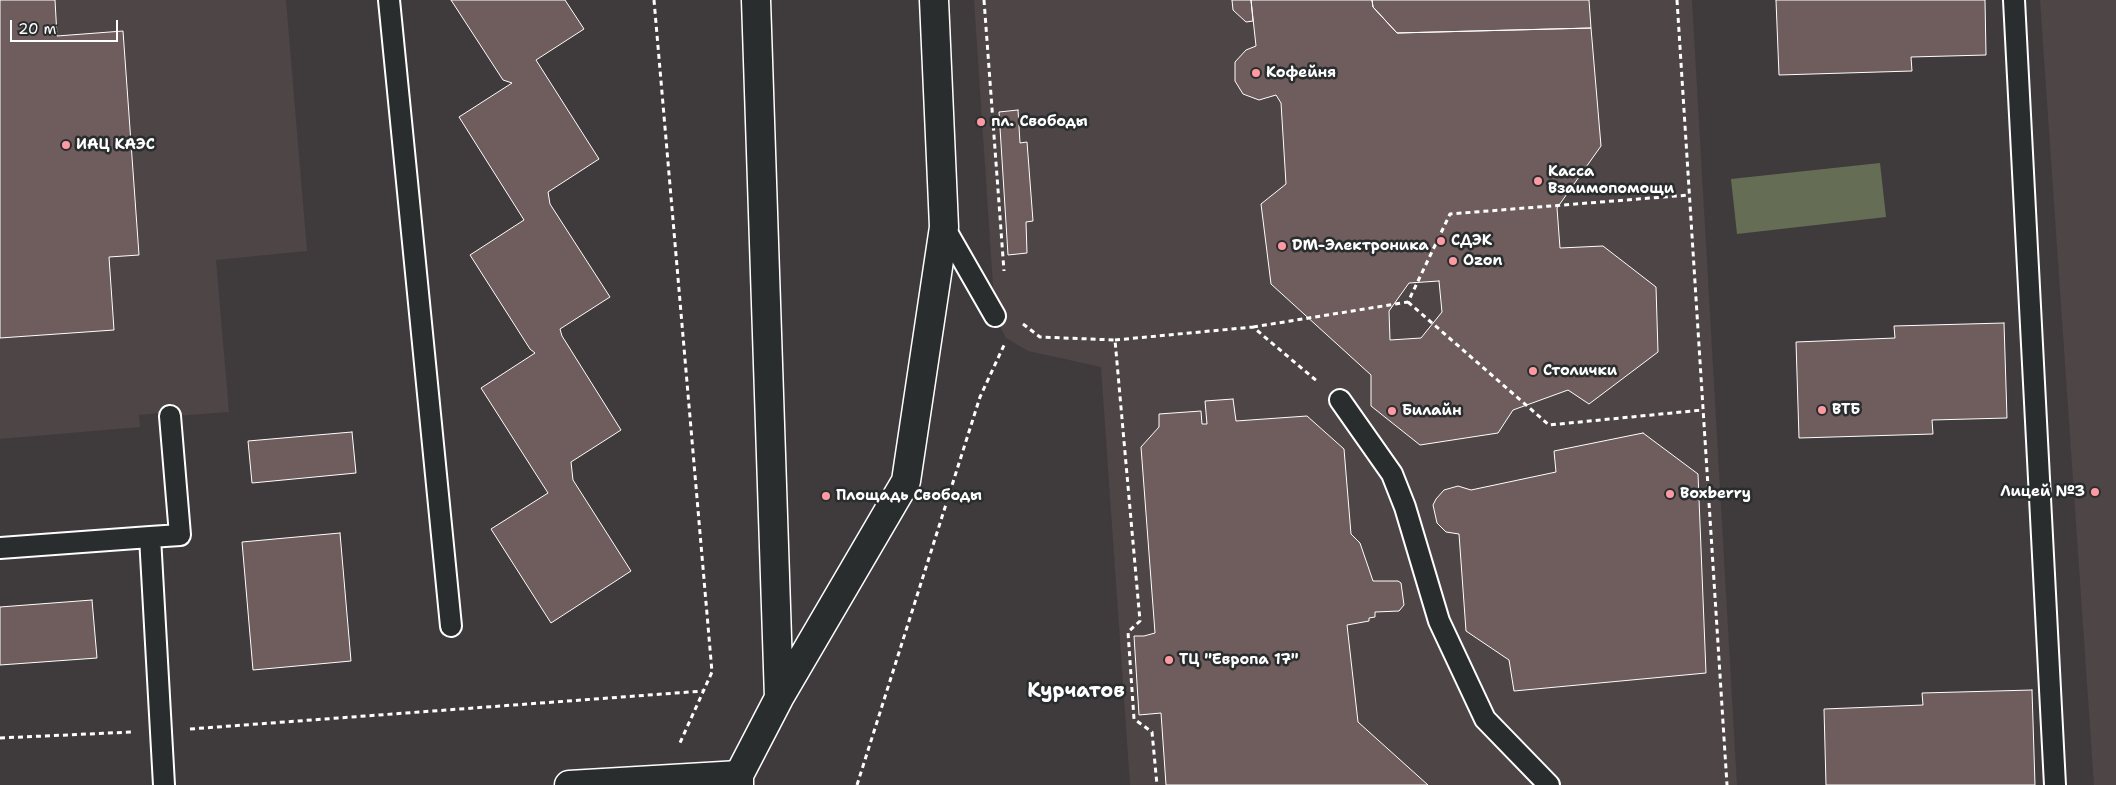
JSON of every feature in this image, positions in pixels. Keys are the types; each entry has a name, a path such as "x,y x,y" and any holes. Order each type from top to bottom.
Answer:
{"main road":[{"path":"756,0 779,698"},
{"path":"569,785 671,779 739,780 779,698 906,481 944,227 934,0"}],"lane":[{"path":"389,0 451,626"},
{"path":"2014,0 2055,785"},
{"path":"944,227 996,316"},
{"path":"1340,400 1392,474 1406,507 1440,621 1484,719 1549,785"},
{"path":"0,548 180,535 170,416"},
{"path":"150,537 164,785"}],"path":[{"path":"654,0 712,672 678,748 671,779"},
{"path":"984,0 1004,277"},
{"path":"1677,0 1727,785"},
{"path":"1408,302 1450,214 1689,195"},
{"path":"1022,323 1040,337 1115,340 1253,327 1408,302"},
{"path":"1408,302 1549,425 1703,410"},
{"path":"1253,327 1340,400"},
{"path":"857,785 980,397 1008,336"},
{"path":"1115,340 1140,621 1128,632 1134,719 1152,732 1157,785"},
{"path":"0,738 161,731 703,691"}],"shaded area":[{"path":"0,0 286,0 307,251 216,260 229,412 162,417 160,413 139,415 140,427 0,439"},
{"path":"974,0 1692,0 1737,785 1130,785 1101,367 1028,351 1006,338 995,316"},
{"name":"Лицей №3","path":"2040,0 2116,0 2116,785 2094,785"}],"green space":[{"path":"1880,163 1886,217 1737,234 1731,179"}],"building":[{"name":"ИАЦ КАЭС","path":"0,0 55,0 57,36 123,31 139,255 109,257 114,330 0,338"},
{"path":"451,0 565,0 584,29 536,60 599,159 548,192 550,204 610,297 560,329 562,336 621,430 571,462 573,480 631,571 551,623 491,529 548,493 481,388 535,353 530,349 470,255 524,220 459,117 512,83 503,80"},
{"path":"1232,0 1251,0 1253,21 1246,22 1233,10"},
{"path":"1251,0 1372,0 1373,7 1397,33 1591,28 1601,146 1557,208 1560,248 1603,246 1656,287 1658,352 1589,404 1568,390 1513,410 1498,433 1420,445 1371,406 1371,375 1271,284 1261,204 1286,184 1281,103 1276,95 1259,100 1243,94 1235,81 1235,62 1246,50 1256,46","holes":["1439,281 1442,312 1421,338 1390,340 1389,311 1409,283"]},
{"path":"1372,0 1589,0 1591,28 1397,33 1373,7"},
{"path":"1776,0 1985,0 1986,55 1911,57 1912,71 1779,75"},
{"path":"1018,110 1020,143 1027,142 1033,221 1026,222 1027,253 1008,255 999,112"},
{"path":"2004,323 2007,418 1932,420 1933,434 1799,438 1796,342 1895,338 1894,326"},
{"path":"1233,399 1236,421 1307,416 1344,449 1351,534 1360,543 1373,581 1398,581 1401,583 1404,605 1399,611 1375,612 1375,617 1369,618 1369,621 1347,625 1358,722 1428,785 1166,785 1161,713 1139,715 1134,636 1155,633 1141,447 1159,427 1159,414 1201,411 1202,424 1207,424 1205,401"},
{"path":"352,432 356,473 252,483 248,441"},
{"path":"1643,433 1698,474 1706,673 1514,691 1509,660 1466,631 1459,534 1446,532 1437,523 1433,505 1436,499 1444,490 1458,486 1471,490 1556,472 1554,451"},
{"path":"340,533 351,661 253,670 242,542"},
{"path":"92,600 97,658 0,665 0,607"},
{"path":"2032,690 2035,785 1826,785 1824,709 1923,705 1922,693"}],"place":[{"name":"Кофейня","path":"1256,73"},
{"name":"пл. Свободы","path":"981,122"},
{"name":"ИАЦ КАЭС","path":"66,145"},
{"name":"Касса Взаимопомощи","path":"1538,181"},
{"name":"СДЭК","path":"1441,241"},
{"name":"DM-Электроника","path":"1282,246"},
{"name":"Ozon","path":"1453,261"},
{"name":"Столички","path":"1533,371"},
{"name":"ВТБ","path":"1822,410"},
{"name":"Билайн","path":"1392,411"},
{"name":"Лицей №3","path":"2095,492"},
{"name":"Boxberry","path":"1670,494"},
{"name":"Площадь Свободы","path":"826,496"},
{"name":"ТЦ \"Европа 17\"","path":"1169,660"}],"district":[{"name":"Курчатов","path":"1076,692"}]}
